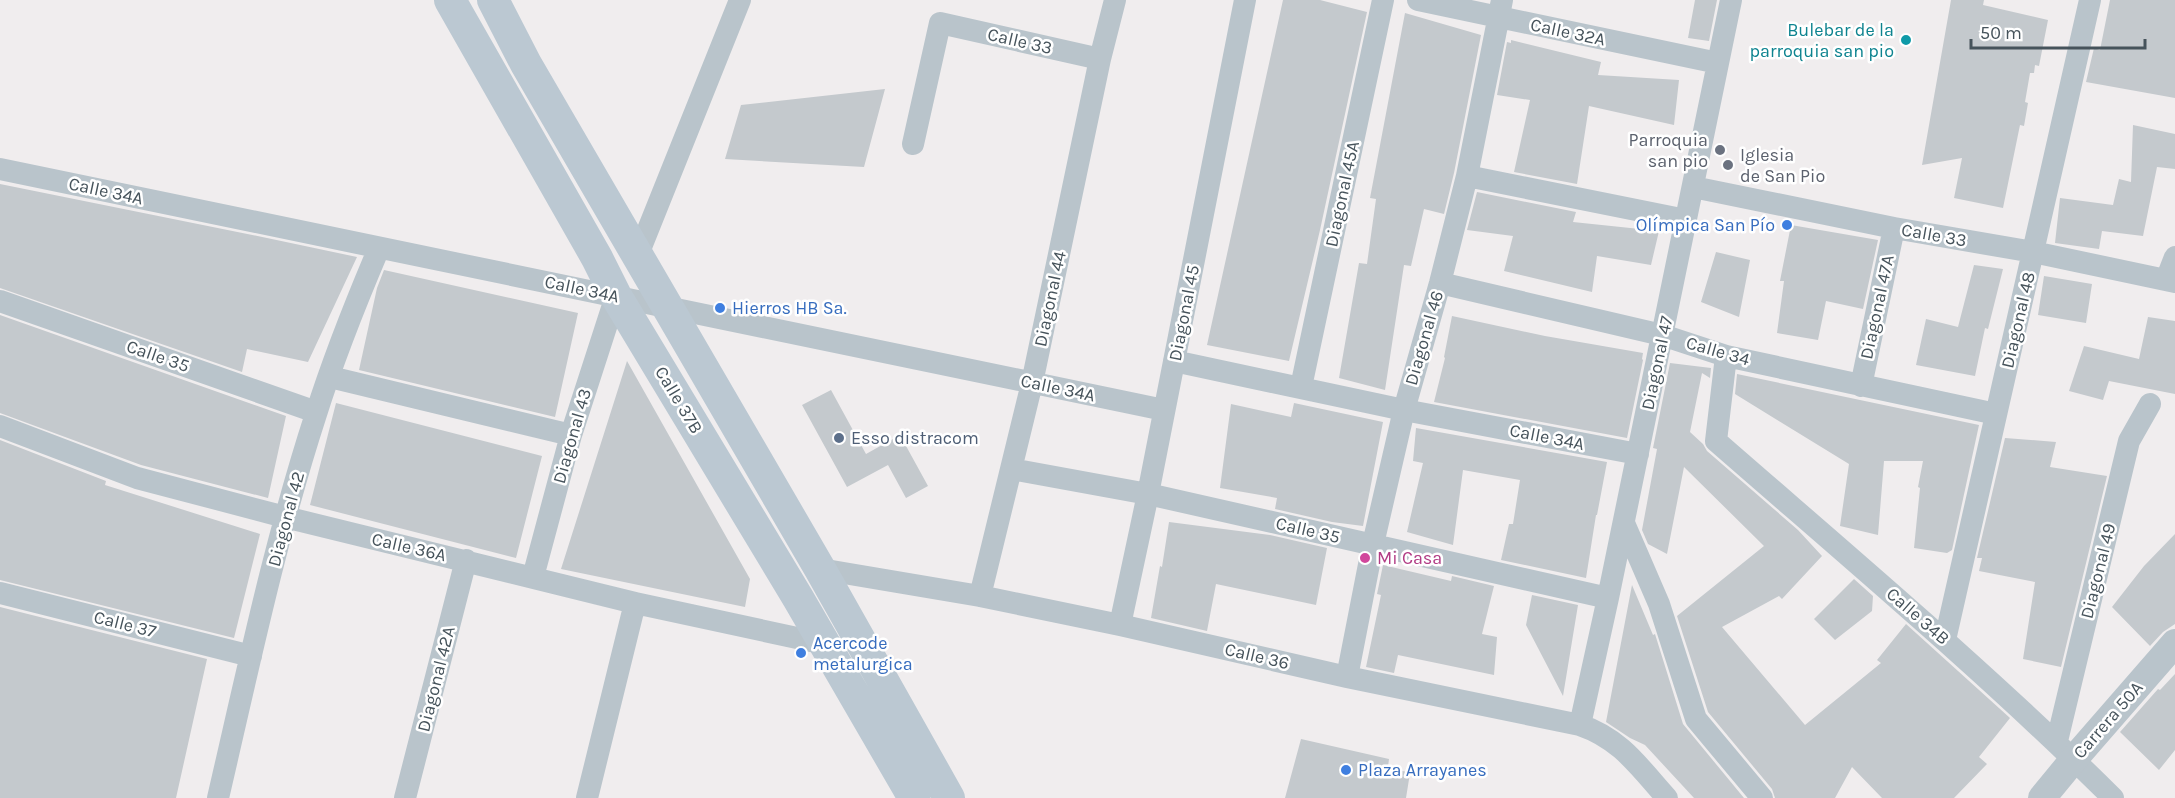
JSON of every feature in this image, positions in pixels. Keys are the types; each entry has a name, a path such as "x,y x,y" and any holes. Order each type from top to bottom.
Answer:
{"main road":[{"name":"Calle 37B","path":"450,0 597,258 616,296 825,644 914,798"},
{"name":"Calle 37B","path":"497,2 526,64 637,257 670,308 949,798"}],"street":[{"path":"637,257 740,0"},
{"name":"Diagonal 44","path":"980,596 1032,383 1100,59 1115,0"},
{"name":"Diagonal 45","path":"1120,625 1148,495 1245,0"},
{"name":"Diagonal 45A","path":"1301,387 1383,0"},
{"name":"Calle 32A","path":"1418,0 1500,8 1718,63"},
{"name":"Diagonal 47","path":"1580,725 1624,523 1731,0"},
{"name":"Diagonal 48","path":"1945,640 2090,0"},
{"name":"Diagonal 46","path":"1347,677 1373,544 1404,410 1467,176 1500,8"},
{"name":"Calle 33","path":"913,144 940,23 1100,59"},
{"name":"Calle 34A","path":"0,169 1164,410"},
{"path":"1467,176 1686,220"},
{"name":"Calle 33","path":"1693,187 1894,228 2033,252 2171,281"},
{"name":"Diagonal 47A","path":"1861,386 1894,228"},
{"name":"Diagonal 42","path":"218,798 285,518 316,412 345,331 379,248"},
{"path":"2171,281 2175,257"},
{"name":"Calle 34","path":"1440,283 1662,335 1726,356 1996,414"},
{"name":"Diagonal 43","path":"533,577 571,435 616,296"},
{"name":"Calle 35","path":"0,301 316,412"},
{"name":"Calle 34B","path":"1726,356 1716,441 1945,640 2065,750 2113,798"},
{"name":"Calle 34A","path":"1174,361 1404,410 1638,454"},
{"path":"330,377 571,435"},
{"name":"Diagonal 49","path":"2065,750 2129,441 2150,404"},
{"name":"Calle 36A","path":"0,426 136,478 285,518 466,560 635,603 825,644"},
{"name":"Calle 35","path":"1011,469 1148,495 1608,598"},
{"path":"1624,523 1659,604 1696,719 1762,798"},
{"name":"Diagonal 42A","path":"405,798 466,560"},
{"name":"Calle 36","path":"820,569 980,596 1120,625 1347,677 1580,725 1600,732 1622,747 1667,798"},
{"name":"Calle 37","path":"0,593 251,656"},
{"path":"587,798 635,603"},
{"name":"Carrera 50A","path":"2042,798 2065,750 2175,643"}],"building":[{"path":"1283,0 1320,0 1367,12 1289,361 1207,345"},
{"path":"1695,0 1717,0 1709,41 1688,38"},
{"path":"1951,0 1984,0 1983,5 2048,20 2039,66 2035,65 2034,73 2030,73 2024,126 2020,125 2003,208 1954,198 1962,158 1922,165"},
{"path":"2110,0 2175,0 2175,98 2086,82 2094,48 2100,50"},
{"path":"1405,13 1481,35 1444,214 1424,209 1411,266 1404,265 1385,390 1339,378 1359,263 1367,264 1376,199 1370,198"},
{"path":"1511,40 1601,62 1598,75 1679,80 1674,125 1589,106 1577,184 1514,172 1530,100 1497,95 1507,42 1511,43"},
{"path":"885,89 864,167 725,159 741,105"},
{"path":"2133,125 2175,134 2175,169 2157,167 2143,236 2102,231 2099,249 2055,243 2060,198 2113,205 2119,179 2131,182"},
{"path":"0,184 357,257 308,362 247,349 242,372 0,288"},
{"path":"1477,192 1576,212 1573,222 1659,231 1651,265 1597,256 1592,292 1504,271 1513,236 1467,230"},
{"path":"1791,225 1878,240 1863,309 1826,301 1818,340 1777,333 1784,281 1780,281"},
{"path":"1716,252 1750,260 1739,317 1701,302"},
{"path":"1974,265 2003,269 1988,329 1985,328 1975,376 1916,365 1926,319 1958,327"},
{"path":"384,270 578,313 555,417 359,370 377,288"},
{"path":"2044,276 2092,284 2086,323 2038,315"},
{"path":"0,315 286,416 268,498 141,465 0,413"},
{"path":"1452,316 1545,336 1643,353 1627,438 1434,402"},
{"path":"2148,317 2175,321 2175,394 2109,381 2103,400 2069,391 2084,346 2139,359"},
{"path":"627,361 750,579 745,607 561,569"},
{"path":"1670,363 1711,368 1710,378 1702,373 1690,432 1707,451 1798,530 1822,556 1782,599 1779,596 1722,627 1805,725 1881,663 1877,660 1906,624 2010,718 1979,757 1987,764 1954,798 1882,798 1852,767 1835,798 1775,798 1772,789 1708,712 1677,616 1764,546 1684,467 1667,554 1648,544 1642,530 1657,449 1653,448"},
{"path":"1737,374 1979,425 1952,550 1947,553 1914,548 1920,488 1918,487 1923,461 1884,461 1878,535 1840,526 1849,464 1735,394"},
{"name":"Esso distracom","path":"831,390 866,454 900,435 928,486 906,498 888,465 847,487 802,405"},
{"path":"336,403 542,456 516,558 310,505"},
{"path":"1294,403 1383,422 1363,526 1332,522 1275,509 1277,498 1220,488 1231,404 1291,417"},
{"path":"1416,428 1607,462 1586,578 1501,560 1509,524 1513,524 1520,480 1463,470 1453,545 1407,532 1423,463 1413,461"},
{"path":"2005,438 2056,442 2050,467 2107,476 2061,667 2023,659 2035,582 1979,571 1982,558 1977,558"},
{"path":"0,440 106,481 105,485 260,534 234,638 0,580"},
{"path":"1169,522 1270,535 1327,548 1316,605 1216,584 1207,631 1151,618"},
{"path":"2175,534 2175,624 2163,632 2150,646 2112,607 2144,566"},
{"path":"1383,565 1451,581 1452,576 1494,586 1482,634 1497,637 1494,675 1398,655 1394,673 1366,667 1381,595 1377,594"},
{"path":"1854,579 1873,596 1872,611 1835,640 1814,619"},
{"path":"1632,585 1653,635 1655,634 1683,724 1744,798 1694,798 1645,745 1606,722"},
{"path":"1532,595 1578,605 1563,696 1526,625"},
{"path":"0,607 207,659 176,798 0,798"},
{"path":"2175,674 2175,750 2159,770 2120,732 2158,689 2160,690"},
{"name":"Plaza Arrayanes","path":"1301,739 1389,759 1388,767 1410,773 1406,798 1285,798"}],"place":[{"name":"Bulebar de la parroquia san pio","path":"1906,40"},
{"name":"Parroquia san pio","path":"1720,150"},
{"name":"Iglesia de San Pio","path":"1728,165"},
{"name":"Olímpica San Pío","path":"1787,225"},
{"name":"Hierros HB Sa.","path":"720,308"},
{"name":"Esso distracom","path":"839,438"},
{"name":"Mi Casa","path":"1365,558"},
{"name":"Acercode metalurgica","path":"801,653"},
{"name":"Plaza Arrayanes","path":"1346,770"}]}
